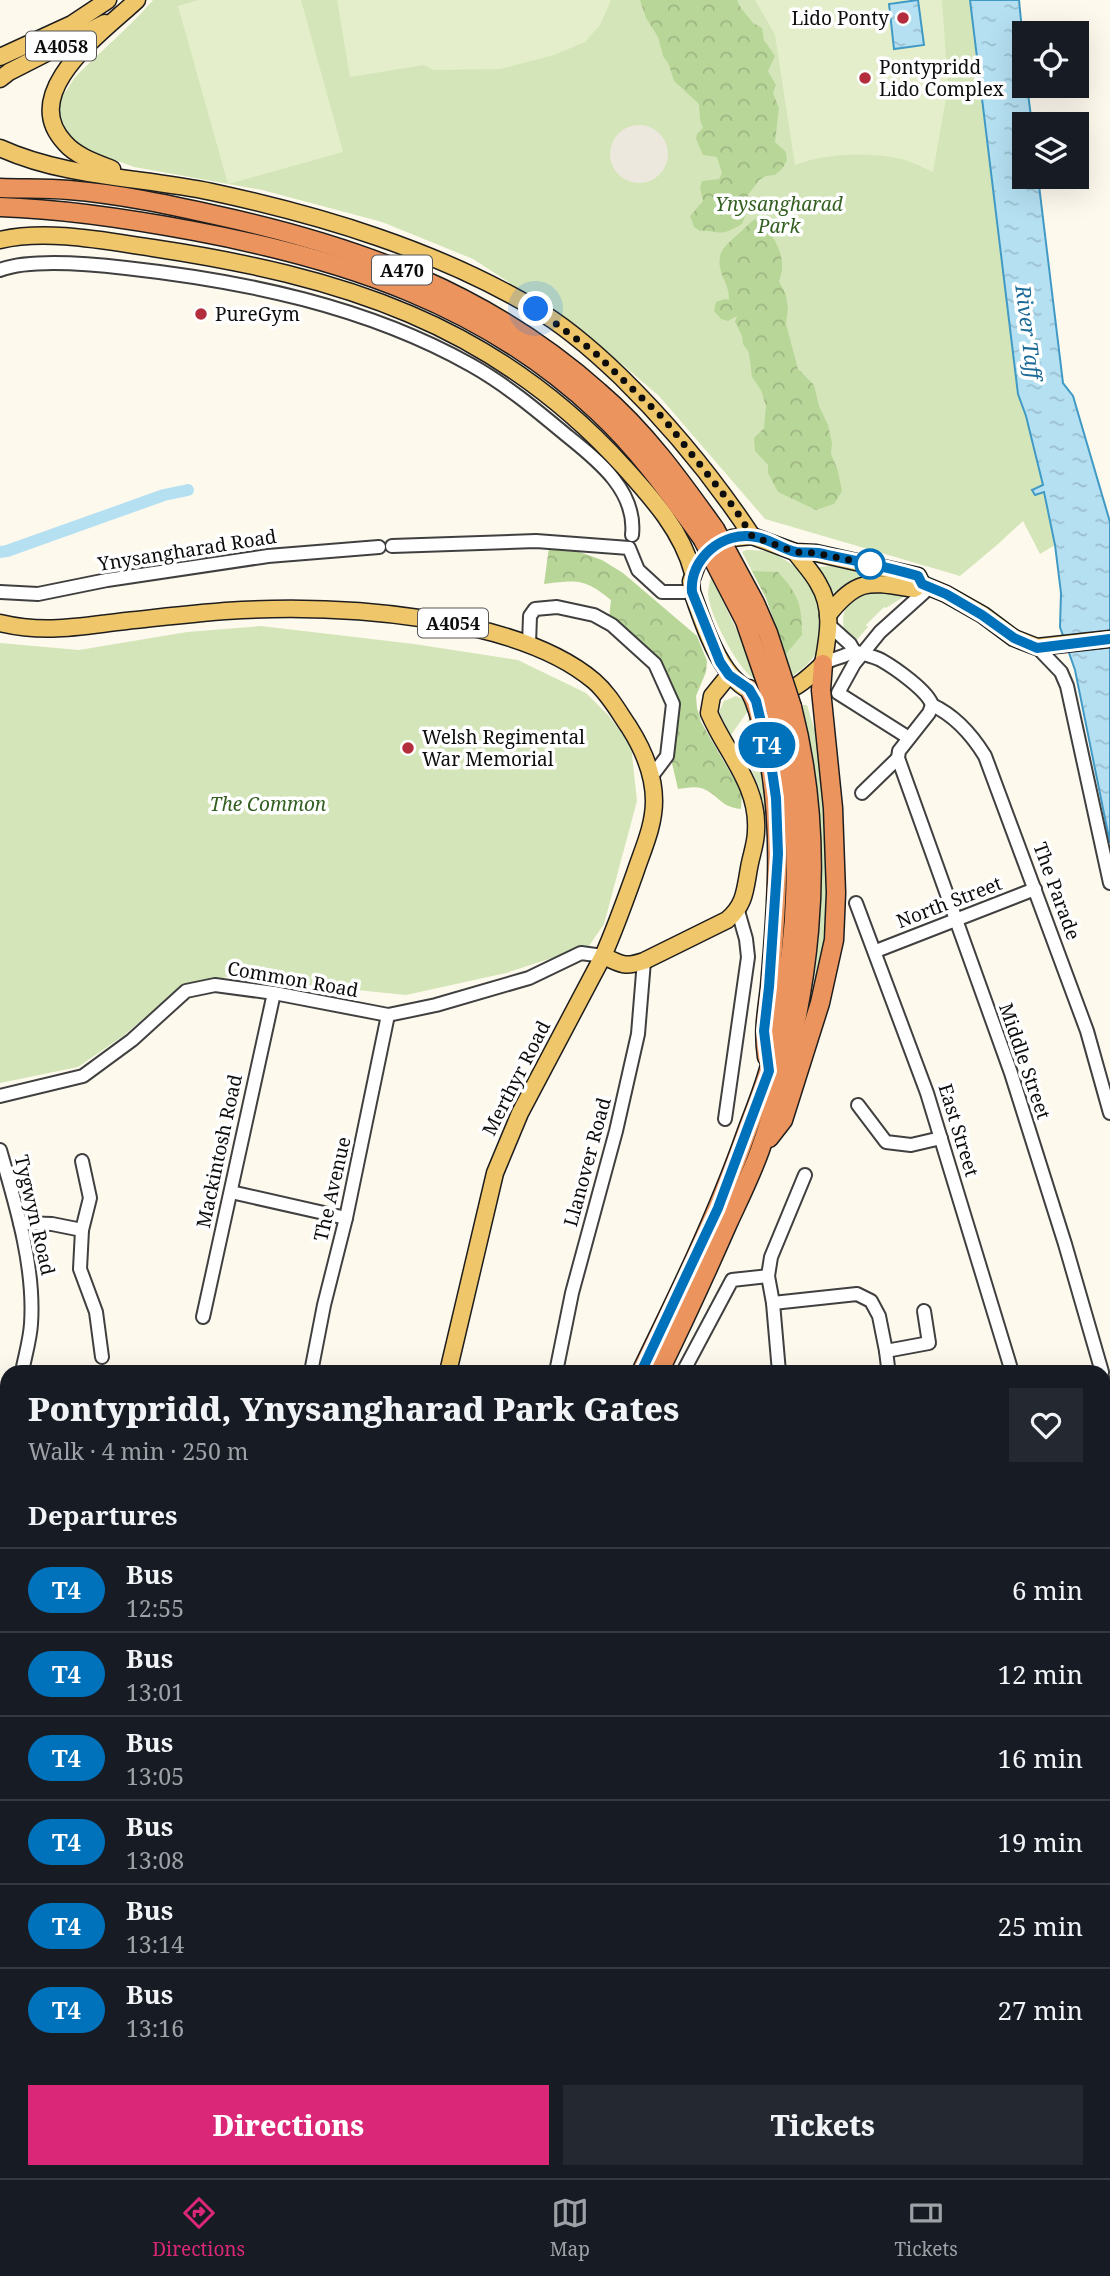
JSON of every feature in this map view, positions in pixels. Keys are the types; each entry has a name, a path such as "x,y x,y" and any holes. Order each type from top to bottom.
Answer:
{"highway":[{"name":"A470","path":"0,188 68,190 149,200 279,229 410,272 507,322 600,392 645,438 678,477 708,534 759,612 784,709 807,780 812,880 806,972 785,1069 759,1152 692,1305 662,1365"},
{"name":"A470","path":"0,207 133,219 253,242 330,262 421,295 471,319 521,350 566,383 626,440 674,499 708,534"},
{"path":"759,1152 783,1120 820,1003 834,940 835,846 821,690 823,664"},
{"path":"749,689 760,715 776,798 778,854 764,1031 769,1071"},
{"name":"A470","path":"644,1365 718,1208 769,1071 791,953 796,882 792,791 784,709"}],"main road":[{"name":"A4058","path":"0,57 72,24 108,0"},
{"name":"A4058","path":"0,79 122,14 138,0"},
{"path":"122,14 67,67 53,91 51,120 66,145 90,160 134,179"},
{"path":"0,148 44,165 188,187 253,201 378,236 478,278 536,309 593,351 664,419 727,499 752,536"},
{"path":"0,240 21,236 99,240 213,257 288,273 361,294 413,314 469,341 508,366 569,412 598,439 661,510 682,544 693,573 692,592 720,662 729,675 749,689 773,695 798,685 823,664 829,620 818,582 795,552"},
{"path":"693,573 704,554 717,545 732,538 752,536 795,552 816,553 893,568 918,576 926,585 982,615 1014,638 1041,648 1110,639"},
{"path":"829,620 848,592 858,586 878,584 915,589 926,585"},
{"name":"A4054","path":"0,623 57,630 243,610 333,611 431,619 482,630 529,645 580,671 606,693 633,734 652,776 654,803 650,832 603,956"},
{"path":"603,956 620,965 644,961 727,920 738,911 744,896 757,831 755,807 745,776 709,713 712,696 729,675"},
{"name":"Merthyr Road","path":"450,1365 495,1173 520,1113 603,956"}],"street":[{"path":"0,270 15,265 99,265 195,276 292,297 385,325 449,354 511,390 593,456 622,493 631,513 630,541 638,570 662,592 692,592"},
{"name":"Ynysangharad Road","path":"0,593 38,594 107,580 268,556 386,546 630,541"},
{"path":"909,738 838,692 858,652 926,585"},
{"path":"529,645 530,617 535,609 557,607 594,615 612,625 655,664 673,704 667,756 652,776"},
{"path":"829,620 858,652"},
{"path":"1041,648 1061,671 1067,686 1110,883"},
{"path":"823,664 858,652"},
{"name":"The Parade","path":"858,652 881,660 916,685 932,705 958,721 985,756 1086,1030 1110,1113"},
{"path":"862,793 899,762 899,751 929,713 932,705"},
{"name":"Middle Street","path":"899,762 1012,1077 1100,1365"},
{"name":"North Street","path":"876,951 1035,889"},
{"name":"East Street","path":"856,903 928,1093 1010,1365"},
{"path":"725,1119 748,957 738,911"},
{"name":"Common Road","path":"0,1096 83,1076 132,1040 186,991 215,985 274,993 388,1015 436,1005 529,978 581,953 603,956"},
{"name":"Llanover Road","path":"557,1365 572,1293 616,1130 638,1034 644,961"},
{"name":"Mackintosh Road","path":"203,1317 274,993"},
{"name":"The Avenue","path":"312,1365 388,1015"},
{"path":"858,1105 886,1142 911,1145 942,1138"},
{"name":"Tygwyn Road","path":"0,1150 20,1223 32,1289 32,1326 24,1365"},
{"path":"82,1161 90,1198 82,1230 80,1269 96,1312 102,1357"},
{"path":"761,1277 805,1175"},
{"path":"231,1192 346,1218"},
{"path":"0,1210 14,1206"},
{"path":"20,1223 52,1224 82,1230"},
{"path":"761,1277 773,1303 778,1365"},
{"path":"687,1365 732,1280 761,1277"},
{"path":"773,1303 857,1294 870,1301 879,1316 888,1365"},
{"path":"886,1351 929,1343 924,1311"}],"green space":[{"name":"Ynysangharad Park","path":"153,0 970,0 1018,394 1043,485 1032,489 1044,492 1055,545 1040,554 1023,521 960,576 765,519 659,396 581,329 473,259 382,222 262,190 134,167 82,148 60,127 58,100 78,74"},
{"path":"199,0 301,0 343,152 228,184 178,6"},
{"path":"337,0 611,0 600,25 585,42 554,55 500,69 434,70 424,65 350,77"},
{"path":"640,0 737,0 753,23 762,28 764,40 775,56 768,71 776,85 773,93 779,108 775,142 786,152 787,160 775,175 759,180 748,195 742,224 729,231 700,231 694,227 690,216 703,201 700,188 702,181 719,179 722,173 717,157 703,155 696,139 703,128 699,104 674,81 658,37 646,18"},
{"name":"Pontypridd Lido Complex","path":"755,0 942,0 948,87 933,172 902,159 872,155 832,156 795,165 775,35"},
{"path":"759,216 781,255 782,272 779,281 786,295 786,324 798,369 814,385 819,406 828,425 832,443 831,454 842,491 834,504 816,510 778,492 768,473 768,465 755,451 754,438 764,428 766,406 761,390 752,377 749,353 735,322 737,316 728,321 721,319 714,311 716,302 729,300 720,268 721,253 729,242"},
{"path":"549,547 577,551 602,560 623,573 697,636 707,661 706,672 696,696 697,708 701,722 742,793 741,809 728,806 701,788 678,789 671,759 676,702 654,654 609,619 611,600 594,588 580,582 544,584"},
{"path":"742,552 768,552 793,566 811,587 817,600 822,628 820,643 810,662 793,676 766,598"},
{"path":"829,566 916,580 865,577 852,581 833,593 819,567"},
{"path":"752,571 778,572 791,587 798,601 802,635 786,654 766,598"},
{"path":"711,577 743,643 756,680 733,654 719,627 708,594"},
{"path":"885,591 905,596 884,607 866,625 868,627 855,642 844,630 843,619 848,604 867,593"},
{"name":"The Common","path":"261,626 414,644 518,660 586,693 608,715 631,745 637,801 604,924 589,946 506,973 406,995 228,977 183,985 123,1036 78,1067 0,1083 0,643 79,650 187,632"},
{"path":"736,696 743,699 750,708 731,735 719,712 724,701"},
{"path":"802,705 807,705 814,728 818,728 829,835 827,935 809,1019 819,938 821,862 816,786"},
{"path":"753,713 771,822 766,823 763,800 756,780 735,740"}],"shaded area":[{"path":"639,125 660,133 668,154 660,175 639,183 618,175 610,154 618,133"}],"water":[{"path":"918,0 924,45 894,49 889,4"},
{"name":"River Taff","path":"970,0 1019,0 1021,21 1012,21 1012,98 1029,98 1030,112 1012,112 1012,189 1039,189 1063,383 1073,396 1110,522 1110,843 1075,670 1060,627 1061,593 1044,492 1035,495 1032,490 1043,485 1018,394"}],"waterway":[{"path":"0,552 164,495 188,490"}],"bus line":[{"name":"T4","path":"644,1365 718,1208 769,1071 764,1031 778,854 776,798 756,701 749,689 729,675 720,662 692,592 691,581 698,562 717,545 732,538 752,536 795,552 816,553 893,568 918,576 922,584 946,594 1014,638 1037,648 1110,639"}],"place":[{"name":"Lido Ponty","path":"903,18"},
{"name":"Pontypridd Lido Complex","path":"865,78"},
{"name":"PureGym","path":"201,314"},
{"name":"Welsh Regimental War Memorial","path":"408,748"}],"route":[{"path":"536,309 593,351 664,419 735,509 752,536 795,552 816,553 873,565 870,564"}]}
